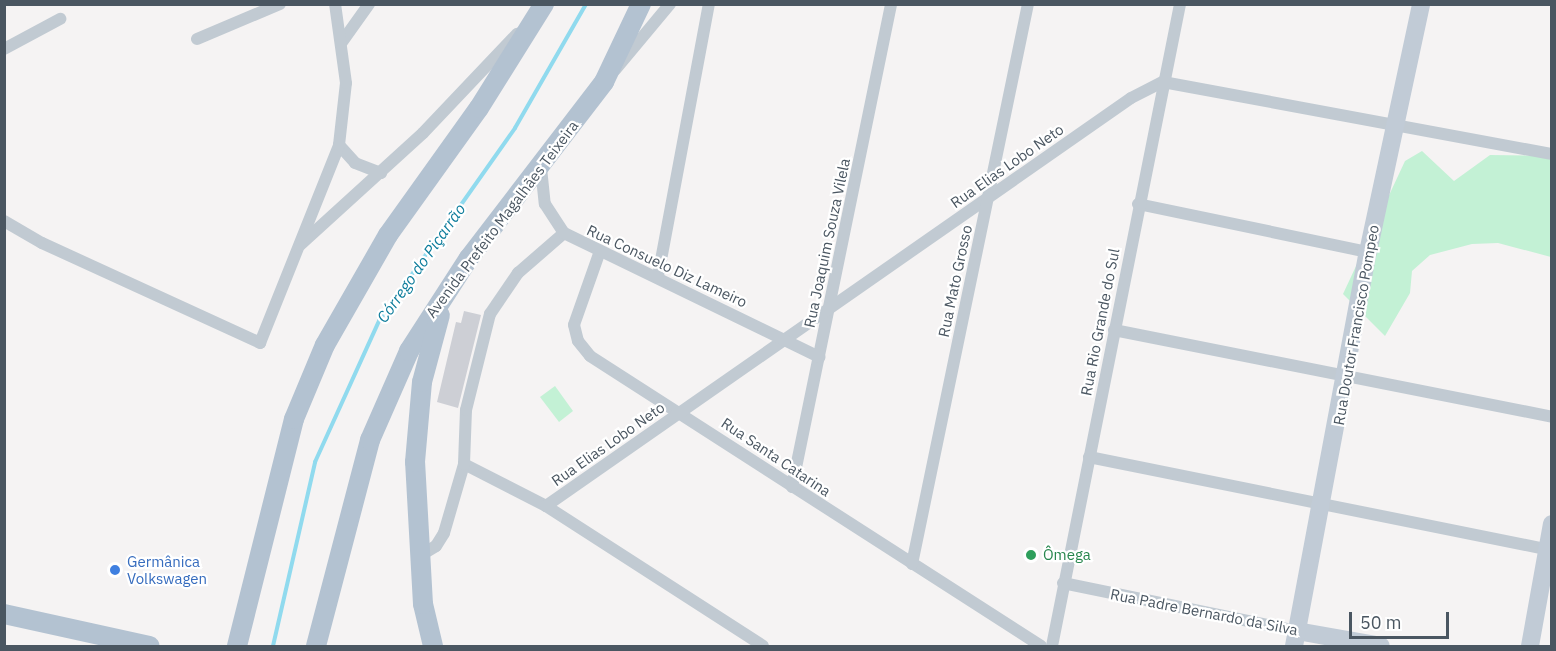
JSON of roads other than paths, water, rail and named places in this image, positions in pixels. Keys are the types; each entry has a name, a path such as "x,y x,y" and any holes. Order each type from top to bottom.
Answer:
{"main road":[{"path":"237,646 294,419 325,345 388,235 479,108 544,4"},
{"name":"Avenida Prefeito Magalhães Teixeira","path":"316,646 370,440 409,351 458,274 541,168 604,82 641,4"},
{"path":"433,646 423,604 415,462 417,413 426,355 458,274"},
{"path":"4,614 150,646"}],"street":[{"path":"197,39 280,4"},
{"path":"4,221 62,252 260,344 296,248 339,146 346,83 335,4"},
{"path":"342,42 369,4"},
{"path":"296,248 381,173 544,4"},
{"path":"604,82 670,4"},
{"path":"658,276 709,4"},
{"name":"Rua Joaquim Souza Vilela","path":"792,487 891,4"},
{"name":"Rua Mato Grosso","path":"912,564 1028,4"},
{"name":"Rua Rio Grande do Sul","path":"1052,646 1162,82 1180,4"},
{"name":"Rua Doutor Francisco Pompeo","path":"1296,639 1323,504 1368,252 1421,4"},
{"path":"4,49 60,19"},
{"path":"1162,82 1551,154"},
{"name":"Rua Elias Lobo Neto","path":"546,506 1131,98 1162,82"},
{"path":"339,146 355,163 381,173"},
{"path":"541,168 544,204 564,233"},
{"path":"1138,204 1368,252"},
{"name":"Rua Consuelo Diz Lameiro","path":"421,555 436,546 444,532 464,464 466,410 490,314 519,273 564,233 658,276 819,357"},
{"name":"Rua Santa Catarina","path":"600,251 574,325 578,340 590,356 681,411 792,487 1041,646"},
{"path":"1114,330 1551,417"},
{"path":"1089,457 1546,549"},
{"path":"464,464 546,506 763,646"},
{"path":"1530,646 1551,524"},
{"name":"Rua Padre Bernardo da Silva","path":"1063,583 1296,639 1381,646"}],"waterway":[{"name":"Córrego do Piçarrão","path":"273,646 315,462 379,321 515,128 586,4"}],"place":[{"name":"Ômega","path":"1031,555"},
{"name":"Germânica Volkswagen","path":"115,570"}]}
